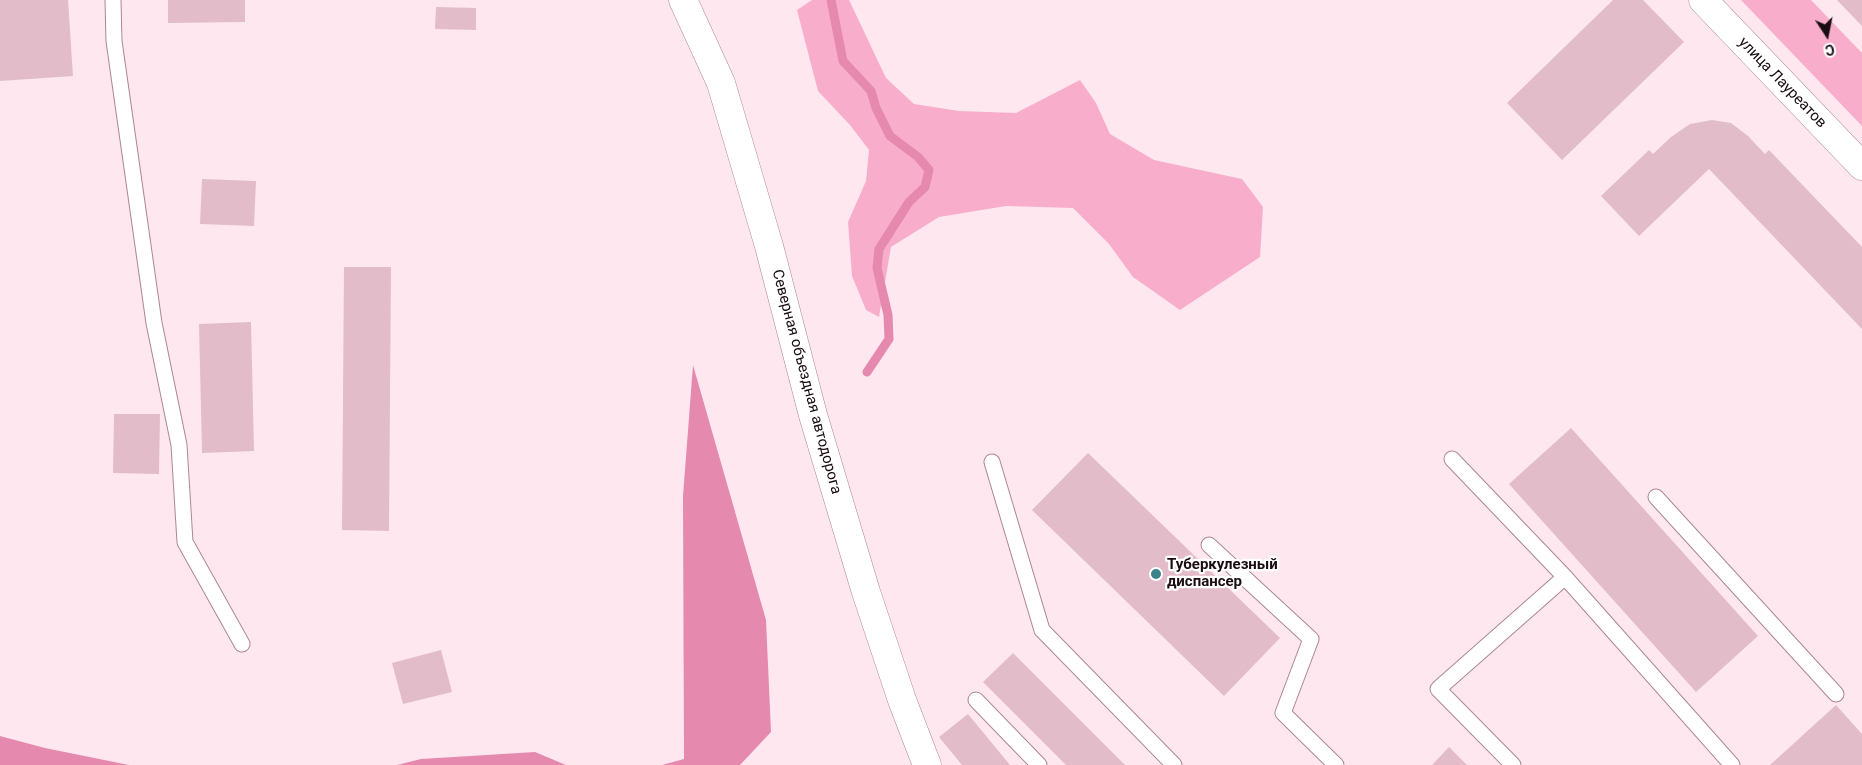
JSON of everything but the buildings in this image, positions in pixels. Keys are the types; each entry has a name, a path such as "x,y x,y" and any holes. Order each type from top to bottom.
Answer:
{"street":[{"name":"Северная объездная автодорога","path":"683,0 721,83 769,246 813,414 866,592 902,700 927,765"},
{"name":"улица Лауреатов","path":"1703,0 1862,166"}],"lane":[{"path":"113,0 114,41 148,280 179,445 184,542 242,644"},
{"path":"1452,459 1564,578 1732,765"},
{"path":"992,462 1042,630 1174,765"},
{"path":"1656,497 1836,694"},
{"path":"1209,545 1311,639 1283,713 1336,765"},
{"path":"1513,765 1438,689 1564,578"},
{"path":"976,700 1039,765"}],"shaded area":[{"path":"812,0 849,0 886,78 914,104 959,111 1016,113 1080,80 1096,103 1110,134 1154,160 1242,179 1263,207 1260,257 1180,310 1133,277 1109,244 1073,208 1006,206 939,217 891,247 879,317 866,310 852,276 848,222 866,181 869,150 850,125 818,91 797,10"},
{"path":"1741,0 1811,0 1862,53 1862,126"},
{"path":"693,365 766,620 771,732 740,765 662,765 684,759 683,496"},
{"path":"0,736 45,748 129,765 0,765"},
{"path":"535,752 566,765 397,765 421,759"}],"waterway":[{"path":"831,0 843,61 871,91 876,108 890,136 918,157 929,170 925,187 909,202 879,249 877,268 888,315 889,339 867,372"}],"place":[{"name":"Туберкулезный диспансер","path":"1156,574"}]}
